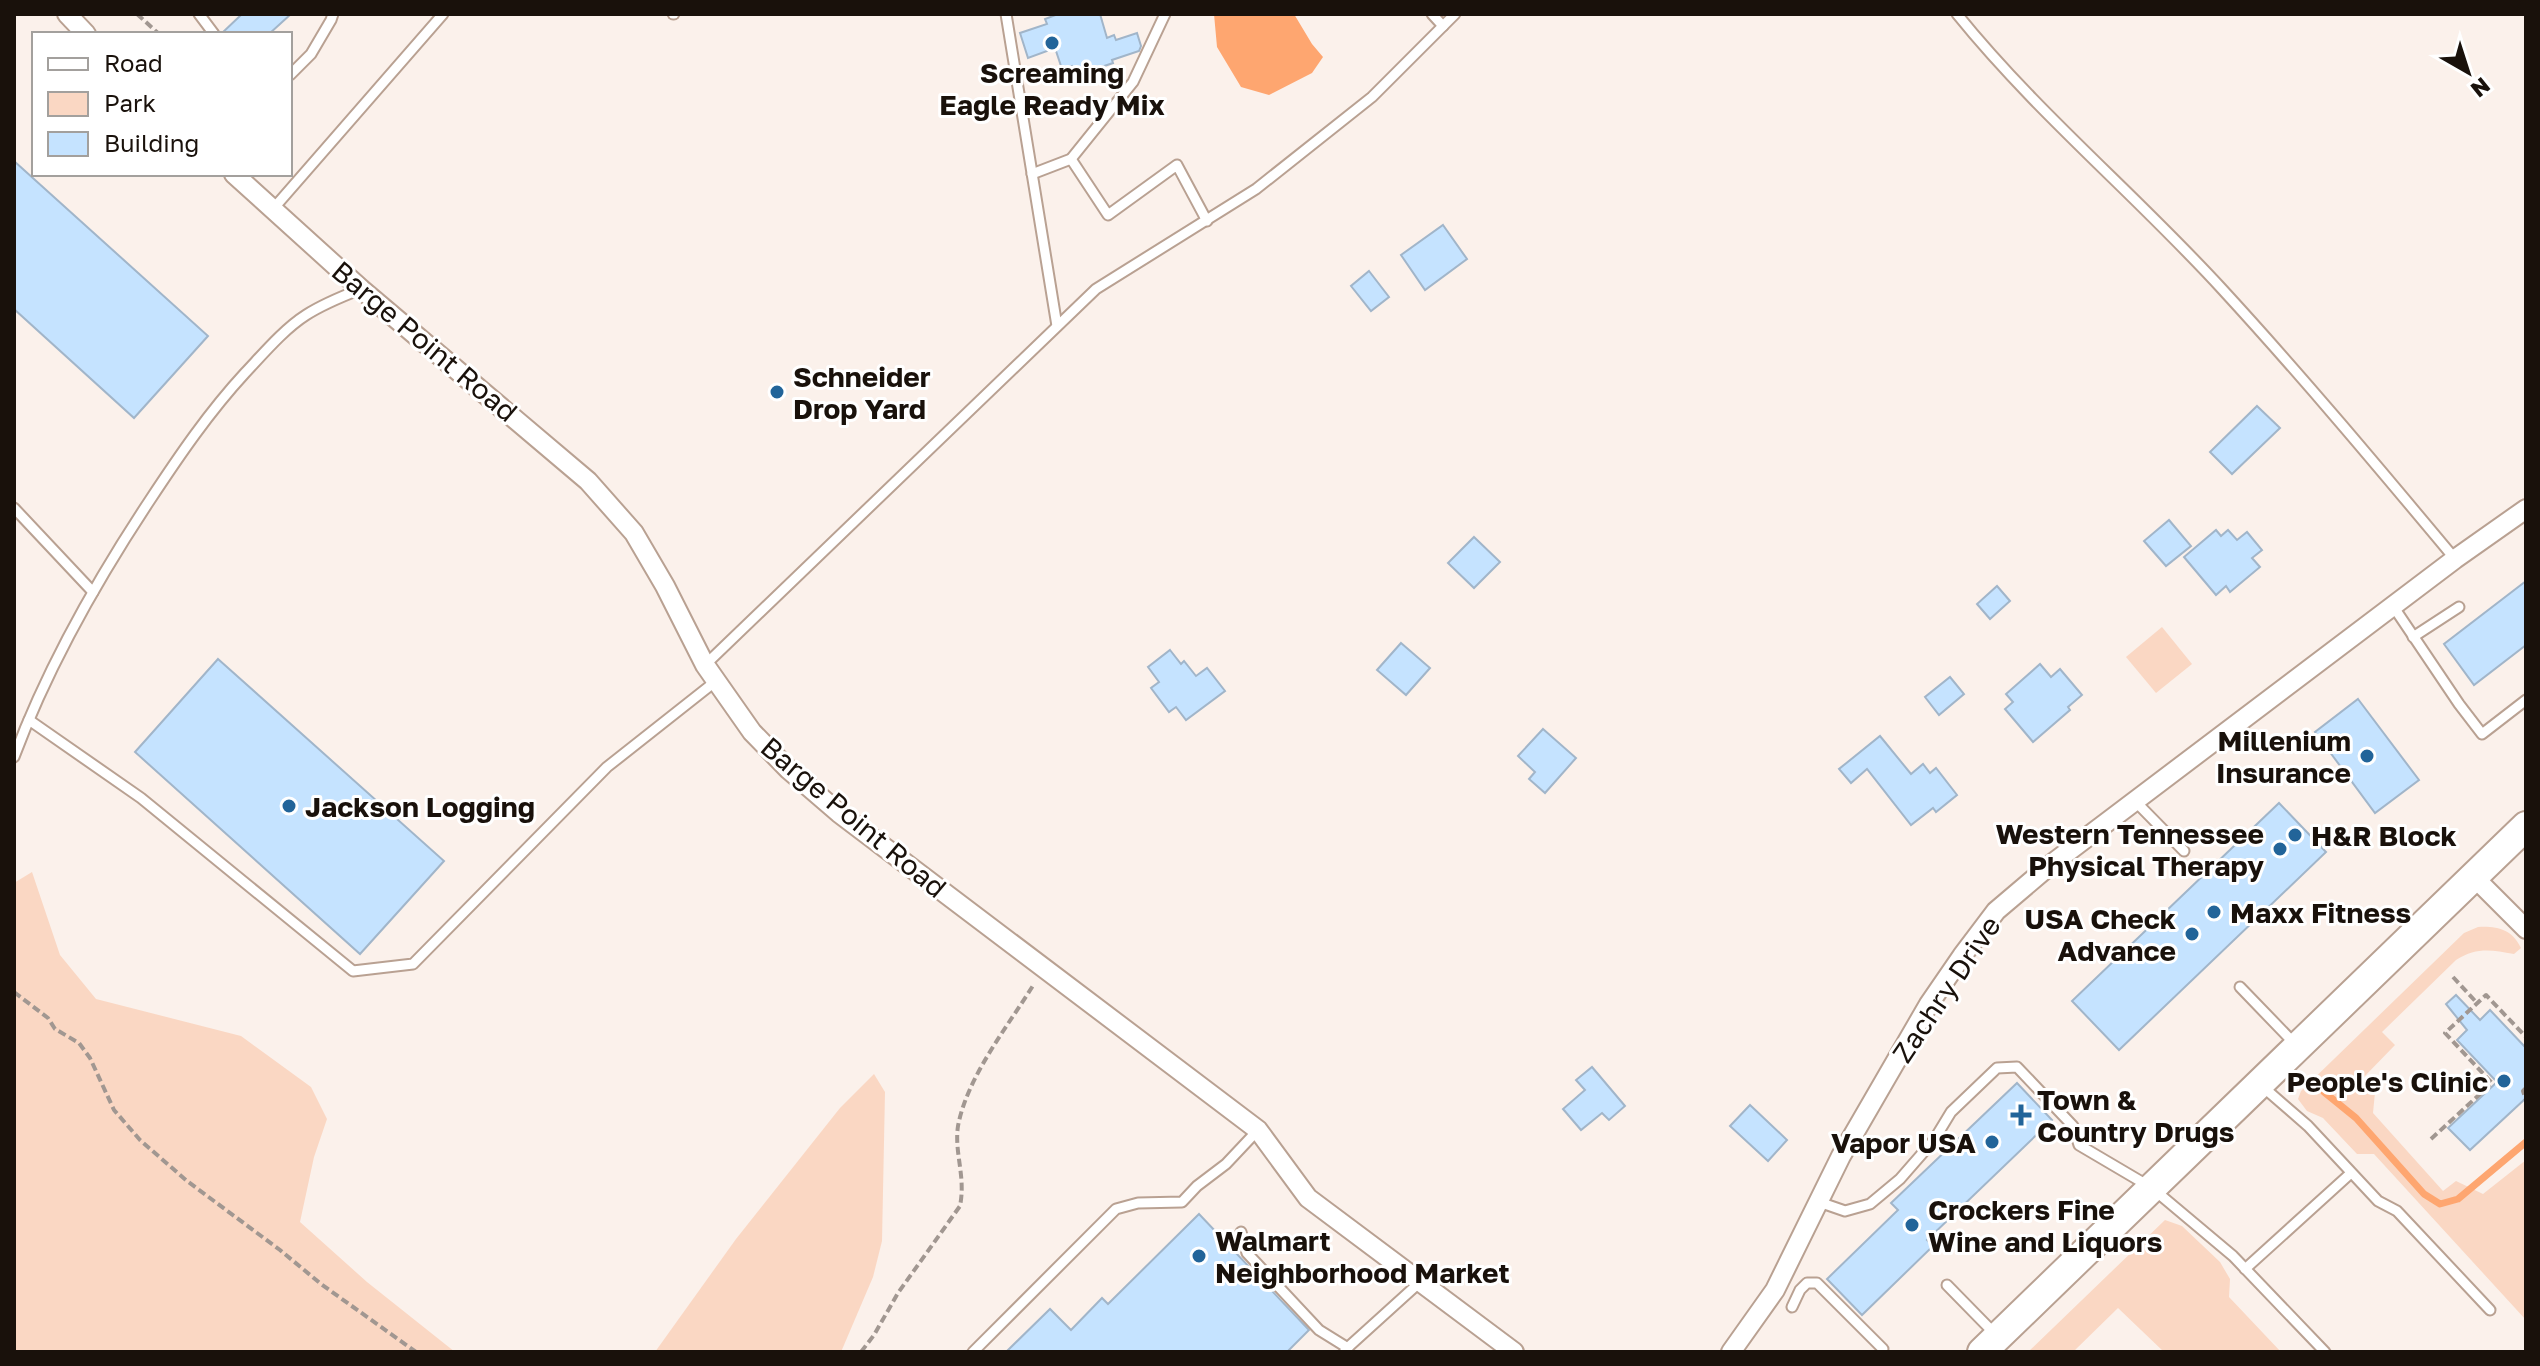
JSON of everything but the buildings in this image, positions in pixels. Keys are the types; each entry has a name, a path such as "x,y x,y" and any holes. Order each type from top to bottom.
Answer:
{"main road":[{"path":"1990,1344 2526,826"}],"street":[{"path":"67,14 84,32"},
{"name":"Barge Point Road","path":"236,176 361,289 588,481 634,533 710,673 752,732 789,770 839,813 1258,1130 1308,1198 1514,1352"},
{"name":"Zachry Drive","path":"1733,1351 1775,1290 1841,1156 1929,1004 1996,911 2049,866 2455,559 2526,509"},
{"path":"2473,876 2526,929"}],"lane":[{"path":"199,14 212,32"},
{"path":"292,73 311,54 333,14"},
{"path":"273,209 443,14"},
{"path":"1006,14 1057,326"},
{"path":"1032,174 1071,159 1133,82 1165,14"},
{"path":"1432,14 1443,26"},
{"path":"29,720 141,798 353,971 413,964 607,767 710,673 1096,289 1256,189 1372,97 1455,14"},
{"path":"1957,14 2042,107 2222,289 2455,559"},
{"path":"1071,159 1108,215 1177,165 1207,221"},
{"path":"14,757 50,673 93,592 181,453 228,392 304,316 361,289"},
{"path":"14,508 93,592"},
{"path":"2393,606 2482,734 2526,700"},
{"path":"2413,637 2459,607"},
{"path":"2135,801 2184,851"},
{"path":"2240,987 2298,1046"},
{"path":"1819,1202 1845,1211 1870,1204 1908,1169 1934,1140 1951,1112 1997,1068 2017,1067 2073,1126 2079,1145 2152,1188 2245,1269 2325,1352"},
{"path":"2259,1083 2308,1126 2378,1201 2397,1211 2490,1310"},
{"path":"973,1352 1116,1209 1138,1203 1182,1202 1226,1164 1258,1130"},
{"path":"2245,1269 2351,1173"},
{"path":"1241,1232 1247,1253 1319,1330 1346,1350 1419,1283"},
{"path":"1792,1307 1807,1283 1817,1283 1883,1349"},
{"path":"1947,1285 1990,1344"}],"path":[{"path":"137,14 157,32"},
{"path":"861,1352 898,1293 960,1206 963,1189 957,1142 963,1106 973,1083 1044,968"},
{"path":"2453,977 2477,1003"},
{"path":"14,992 48,1018 55,1029 79,1043 90,1058 114,1110 140,1140 187,1181 330,1291 416,1352"},
{"path":"2431,1139 2492,1083 2445,1033 2486,995 2526,1037"},
{"path":"2526,1088 2523,1091 2526,1100"}],"green space":[{"path":"2162,627 2192,664 2156,693 2126,657"},
{"path":"32,872 60,955 96,999 241,1036 311,1087 327,1119 314,1157 300,1222 367,1282 455,1352 14,1352 14,883"},
{"path":"2478,927 2503,930 2521,948 2514,954 2484,951 2456,960 2382,1032 2395,1045 2362,1079 2375,1092 2373,1113 2443,1191 2456,1181 2483,1194 2526,1160 2526,1320 2374,1154 2357,1154 2323,1118 2307,1111 2298,1099 2301,1091 2464,933"},
{"path":"874,1074 885,1092 882,1241 873,1277 841,1352 655,1352 736,1239 840,1108"},
{"path":"2165,1220 2182,1226 2220,1262 2230,1279 2229,1297 2281,1352 2164,1352 2118,1308 2073,1352 2028,1352"}],"shaded area":[{"path":"1214,14 1294,14 1323,57 1312,73 1269,95 1241,87 1217,47"}],"waterway":[{"path":"2324,1092 2356,1118 2424,1194 2440,1204 2458,1199 2526,1142"}],"place":[{"name":"Screaming Eagle Ready Mix","path":"1052,43"},
{"name":"Schneider Drop Yard","path":"777,392"},
{"name":"Millenium Insurance","path":"2367,756"},
{"name":"Jackson Logging","path":"289,806"},
{"name":"H&R Block","path":"2295,835"},
{"name":"Western Tennessee Physical Therapy","path":"2280,849"},
{"name":"Maxx Fitness","path":"2214,912"},
{"name":"USA Check Advance","path":"2192,934"},
{"name":"People's Clinic","path":"2504,1081"},
{"name":"Town & Country Drugs","path":"2021,1115"},
{"name":"Vapor USA","path":"1992,1142"},
{"name":"Crockers Fine Wine and Liquors","path":"1912,1225"},
{"name":"Walmart Neighborhood Market","path":"1199,1256"}]}
